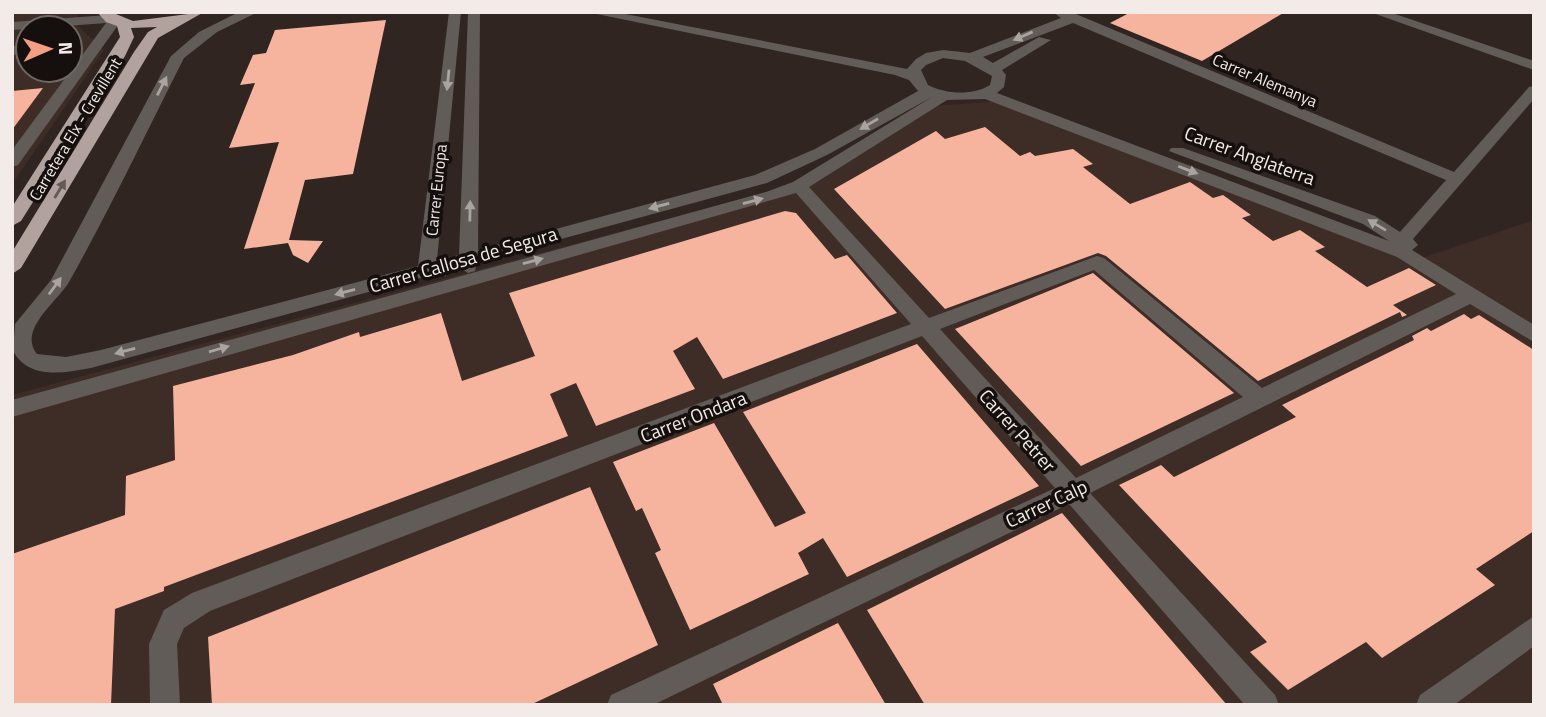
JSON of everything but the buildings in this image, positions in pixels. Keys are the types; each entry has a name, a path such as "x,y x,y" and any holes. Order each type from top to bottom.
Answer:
{"highway":[{"path":"112,19 141,24 180,18 198,12"},
{"name":"Carretera Elx - Crevillent","path":"12,268 141,52 153,35 180,18"},
{"name":"Carretera Elx - Crevillent","path":"12,221 118,56 127,37 112,19"}],"street":[{"path":"12,339 59,283 178,56 198,36 223,22 252,12"},
{"name":"Carrer Europa","path":"428,270 455,12"},
{"name":"Carrer Europa","path":"467,279 474,12"},
{"path":"593,12 900,71 914,77 936,93 968,98 992,91 1404,253 1534,335"},
{"path":"644,12 900,61 924,60 942,55 971,57 993,68 999,75 992,91"},
{"name":"Carrer Alemanya","path":"1059,12 1082,16 1457,179"},
{"path":"1376,12 1534,66"},
{"path":"971,57 1055,23 1082,16"},
{"path":"993,68 1082,16"},
{"path":"84,17 112,19 84,62"},
{"path":"914,77 914,70 924,60"},
{"path":"12,162 69,84"},
{"path":"1402,241 1534,90"},
{"name":"Carrer Anglaterra","path":"992,91 1370,220 1428,258 1469,296"},
{"name":"Carrer Callosa de Segura","path":"33,314 21,337 23,350 35,362 57,367 761,179 821,152 936,93"},
{"name":"Carrer Callosa de Segura","path":"12,409 799,186 936,93"},
{"name":"Carrer Petrer","path":"799,186 1265,705"},
{"name":"Carrer Ondara","path":"164,705 163,644 174,620 201,602 1097,262 1260,399"},
{"path":"428,270 467,279"},
{"name":"Carrer Calp","path":"621,705 1072,491 1469,296"},
{"path":"1430,705 1534,629"}],"shaded area":[{"path":"12,12 78,12 14,14 14,84 81,84 12,184"},
{"path":"84,32 104,50 84,79"},
{"path":"1001,101 1416,260 1534,220 1534,705 12,705 12,395 789,186 933,106"}]}
